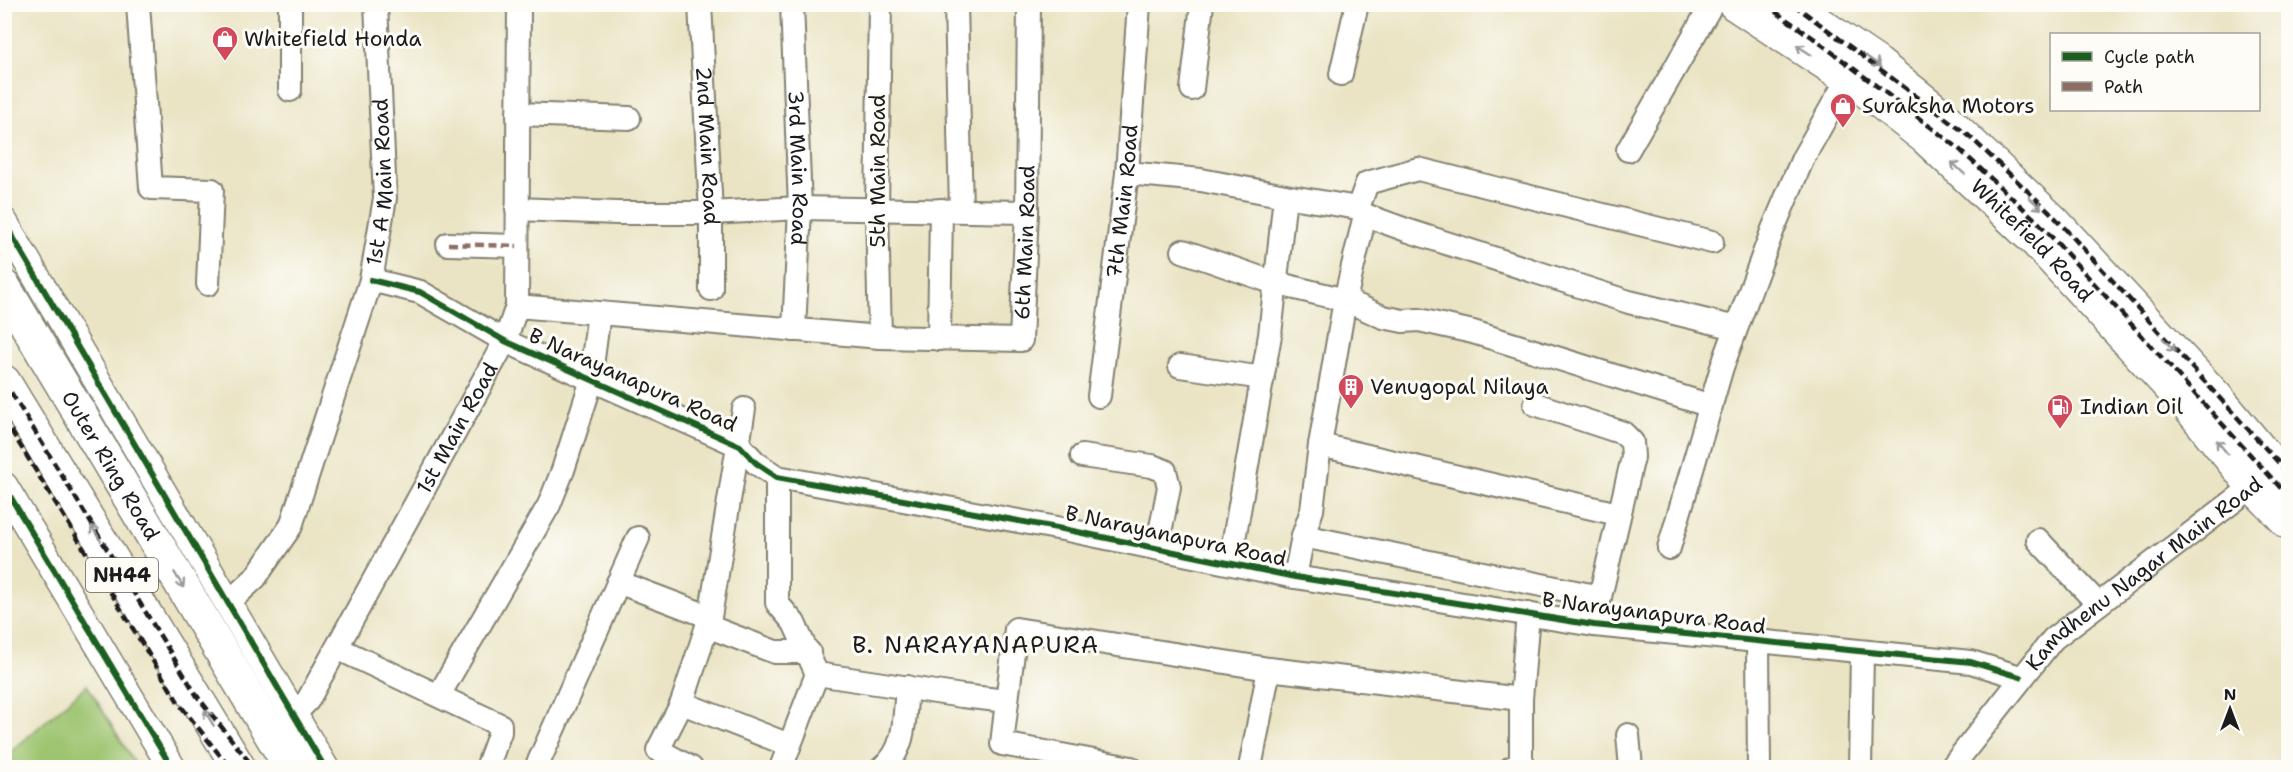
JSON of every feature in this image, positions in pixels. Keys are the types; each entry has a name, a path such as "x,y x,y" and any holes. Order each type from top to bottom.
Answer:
{"main road":[{"name":"Whitefield Road","path":"1735,4 1848,78 1926,138 2037,242 2195,414 2273,480"},
{"name":"Whitefield Road","path":"1790,4 1878,64 1940,114 2046,214 2217,398 2273,480 2289,522"},
{"name":"Outer Ring Road","path":"4,288 291,768"},
{"name":"NH44","path":"4,382 239,768"}],"street":[{"path":"138,4 150,188 212,190 208,284"},
{"path":"290,4 290,90"},
{"name":"1st A Main Road","path":"227,604 255,578 291,526 371,280 385,198 376,4"},
{"name":"1st Main Road","path":"293,717 308,700 505,341 517,306 519,4"},
{"name":"2nd Main Road","path":"700,4 711,213 711,289"},
{"name":"3rd Main Road","path":"792,4 800,208 794,330"},
{"name":"5th Main Road","path":"880,4 877,210 880,337"},
{"path":"939,339 951,210 956,4"},
{"name":"6th Main Road","path":"517,306 880,337 1021,340 1027,212 1029,4"},
{"name":"7th Main Road","path":"1099,396 1127,173 1139,4"},
{"path":"1192,89 1202,4"},
{"path":"1341,74 1357,4"},
{"path":"1628,150 1712,4"},
{"path":"1670,548 1736,328 1803,158 1848,78"},
{"path":"518,114 629,118"},
{"path":"1294,577 1303,536 1312,510 1320,445 1367,183 1418,170 1712,242"},
{"path":"1127,173 1201,180 1362,211 1409,231 1629,302 1736,328"},
{"path":"1230,562 1263,378 1285,196"},
{"path":"517,208 617,213 711,213 800,208 1027,212"},
{"path":"4,222 325,768"},
{"path":"448,244 517,246"},
{"path":"1183,251 1275,283 1345,300 1383,317 1403,321 1419,320 1473,332 1711,406"},
{"name":"B Narayanapura Road","path":"371,280 420,292 454,314 505,341 740,446 756,463 777,477 1230,562 1294,577 1594,625 1758,643 1971,662 2020,677"},
{"path":"439,695 549,505 563,470 589,388 599,313"},
{"path":"1180,366 1263,378"},
{"path":"1535,404 1623,433 1632,442 1633,457 1594,625"},
{"path":"691,768 658,750 682,703 709,621 724,524 740,446 744,409"},
{"path":"1320,445 1618,514"},
{"path":"1082,456 1152,466 1165,471 1169,487 1157,548"},
{"path":"777,477 777,603 794,623 817,674 781,768"},
{"name":"Kamdhenu Nagar Main Road","path":"1951,768 2020,677 2053,639 2098,604 2273,480"},
{"path":"4,486 172,768"},
{"path":"1303,536 1600,597"},
{"path":"536,768 638,538"},
{"path":"2038,540 2098,604"},
{"path":"618,582 775,652 809,652"},
{"path":"1512,767 1521,764 1521,699 1528,614"},
{"path":"1131,768 1023,758 1002,744 1016,630 1065,635 1269,669 1521,699"},
{"path":"1758,643 1759,768"},
{"path":"337,648 500,725 501,732 487,768"},
{"path":"1860,768 1862,652"},
{"path":"1256,767 1269,669"},
{"path":"817,674 1007,701"},
{"path":"882,768 892,761 899,749 907,687"},
{"path":"682,703 789,746"},
{"path":"1628,735 1630,768"}],"green space":[{"path":"87,685 137,767 5,767 5,757"}],"railway":[{"path":"1764,4 1812,37 1957,147 2038,222 2288,496"},
{"path":"1793,4 1968,135 2049,211 2288,473"},
{"path":"4,381 197,696 254,768"},
{"path":"4,419 180,705 230,768"}],"marked path":[{"path":"448,244 517,246"},
{"path":"1512,767 1521,764"}],"cycle path":[{"path":"4,222 325,768"},
{"path":"371,280 420,292 505,341 740,446 756,463 777,477 1068,530 1295,577 1594,625 1971,662 2020,677"},
{"path":"4,486 172,768"}],"place":[{"name":"Whitefield Honda","path":"225,62"},
{"name":"Suraksha Motors","path":"1843,129"},
{"name":"Venugopal Nilaya","path":"1351,410"},
{"name":"Indian Oil","path":"2060,430"}],"district":[{"name":"B. NARAYANAPURA","path":"976,645"}]}
